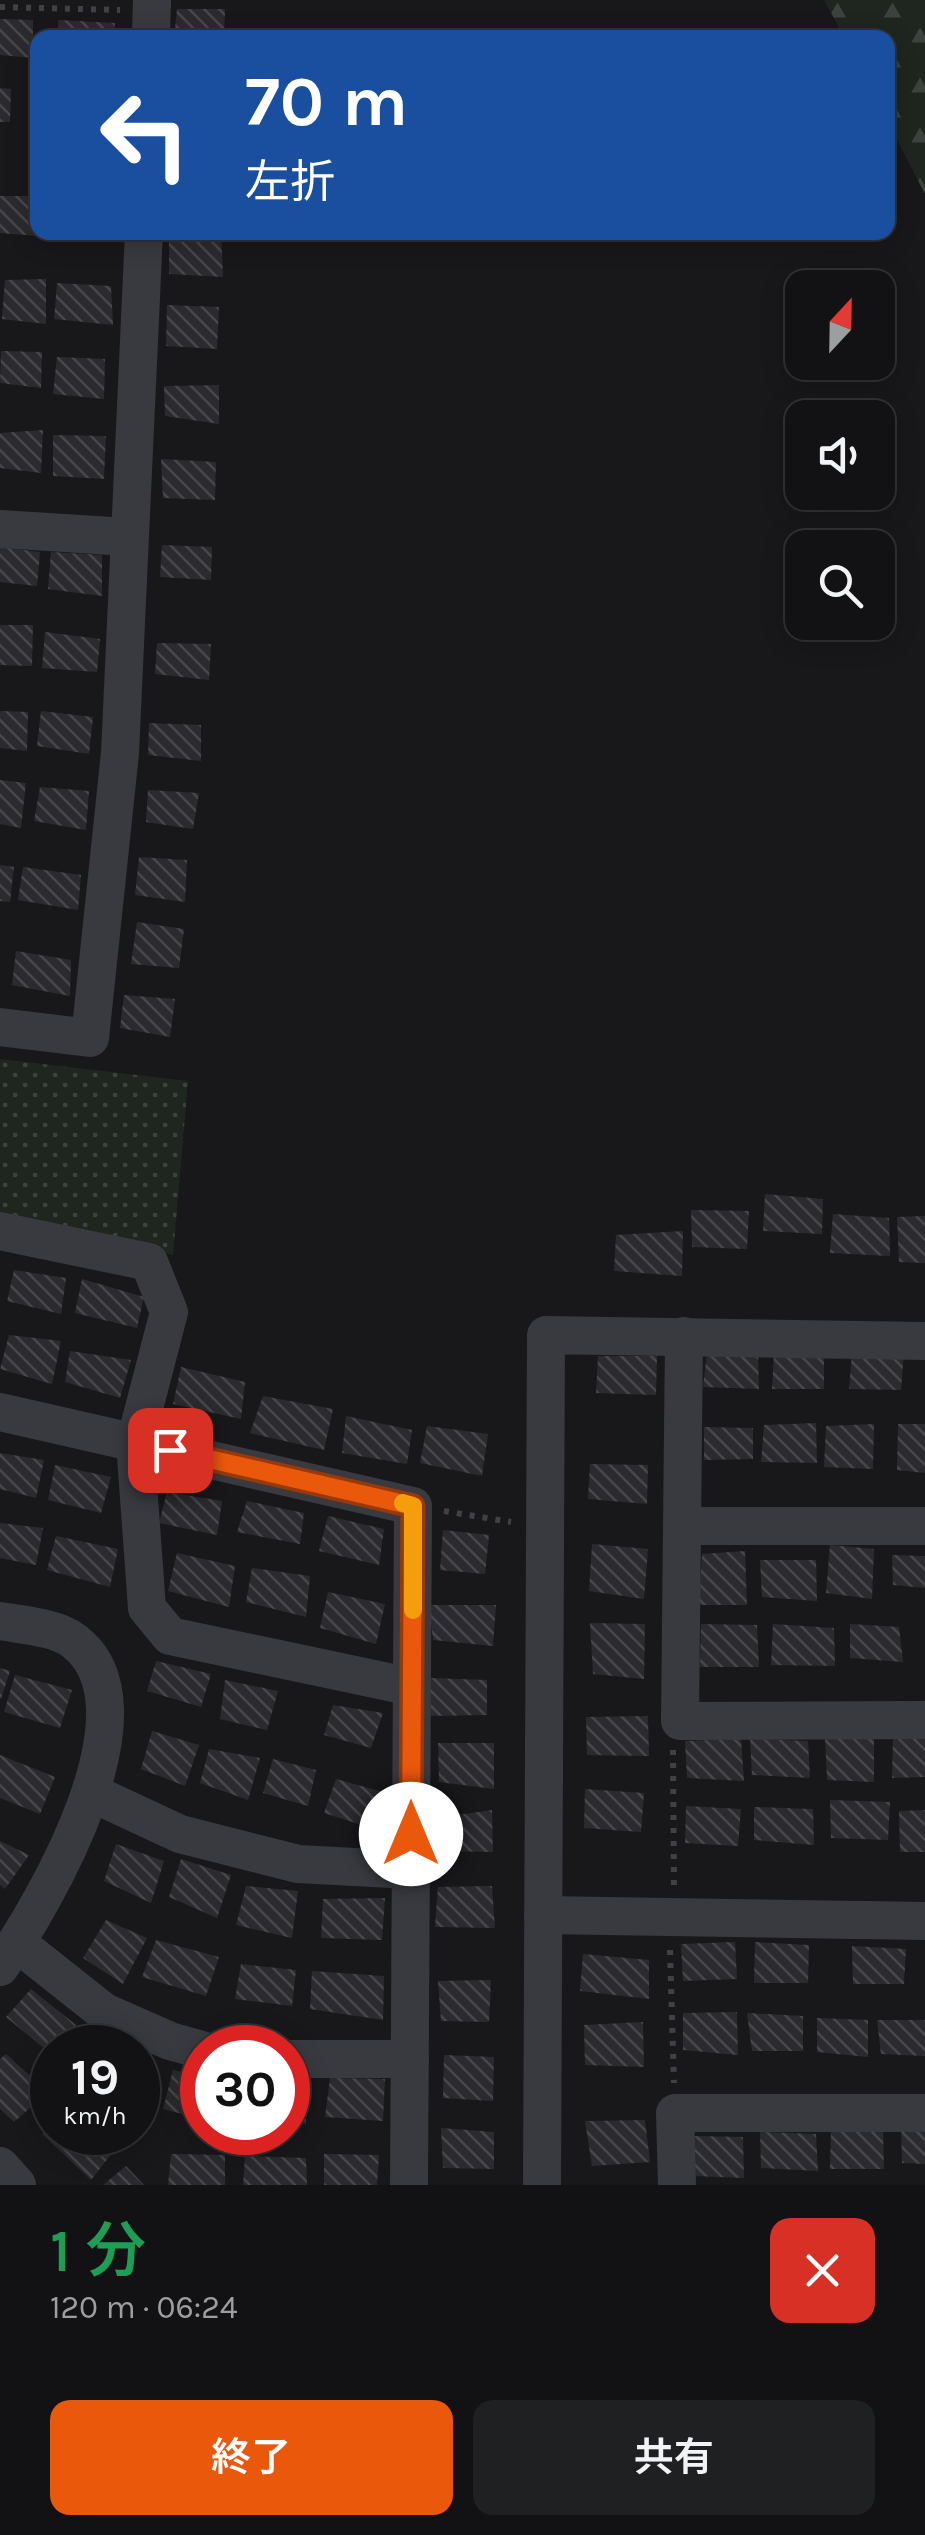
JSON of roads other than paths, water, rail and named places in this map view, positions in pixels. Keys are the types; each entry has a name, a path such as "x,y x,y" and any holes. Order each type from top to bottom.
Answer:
{"street":[{"path":"0,1028 90,1038 120,753 144,240"},
{"path":"0,529 128,537"},
{"path":"0,1231 149,1262 168,1312 135,1442 147,1608 170,1636 412,1687"},
{"path":"542,2185 546,1335 925,1341"},
{"path":"684,1336 680,1721 925,1720"},
{"path":"0,1412 413,1506 409,2185"},
{"path":"682,1526 925,1526"},
{"path":"0,1621 71,1638 92,1659 105,1694 92,1792 34,1918 8,1955 104,2012 180,2044"},
{"path":"92,1792 180,1834 298,1864 411,1870"},
{"path":"543,1915 925,1921"},
{"path":"310,2059 410,2059"},
{"path":"676,2185 675,2113 925,2113"},
{"path":"0,2166 17,2185"}]}
